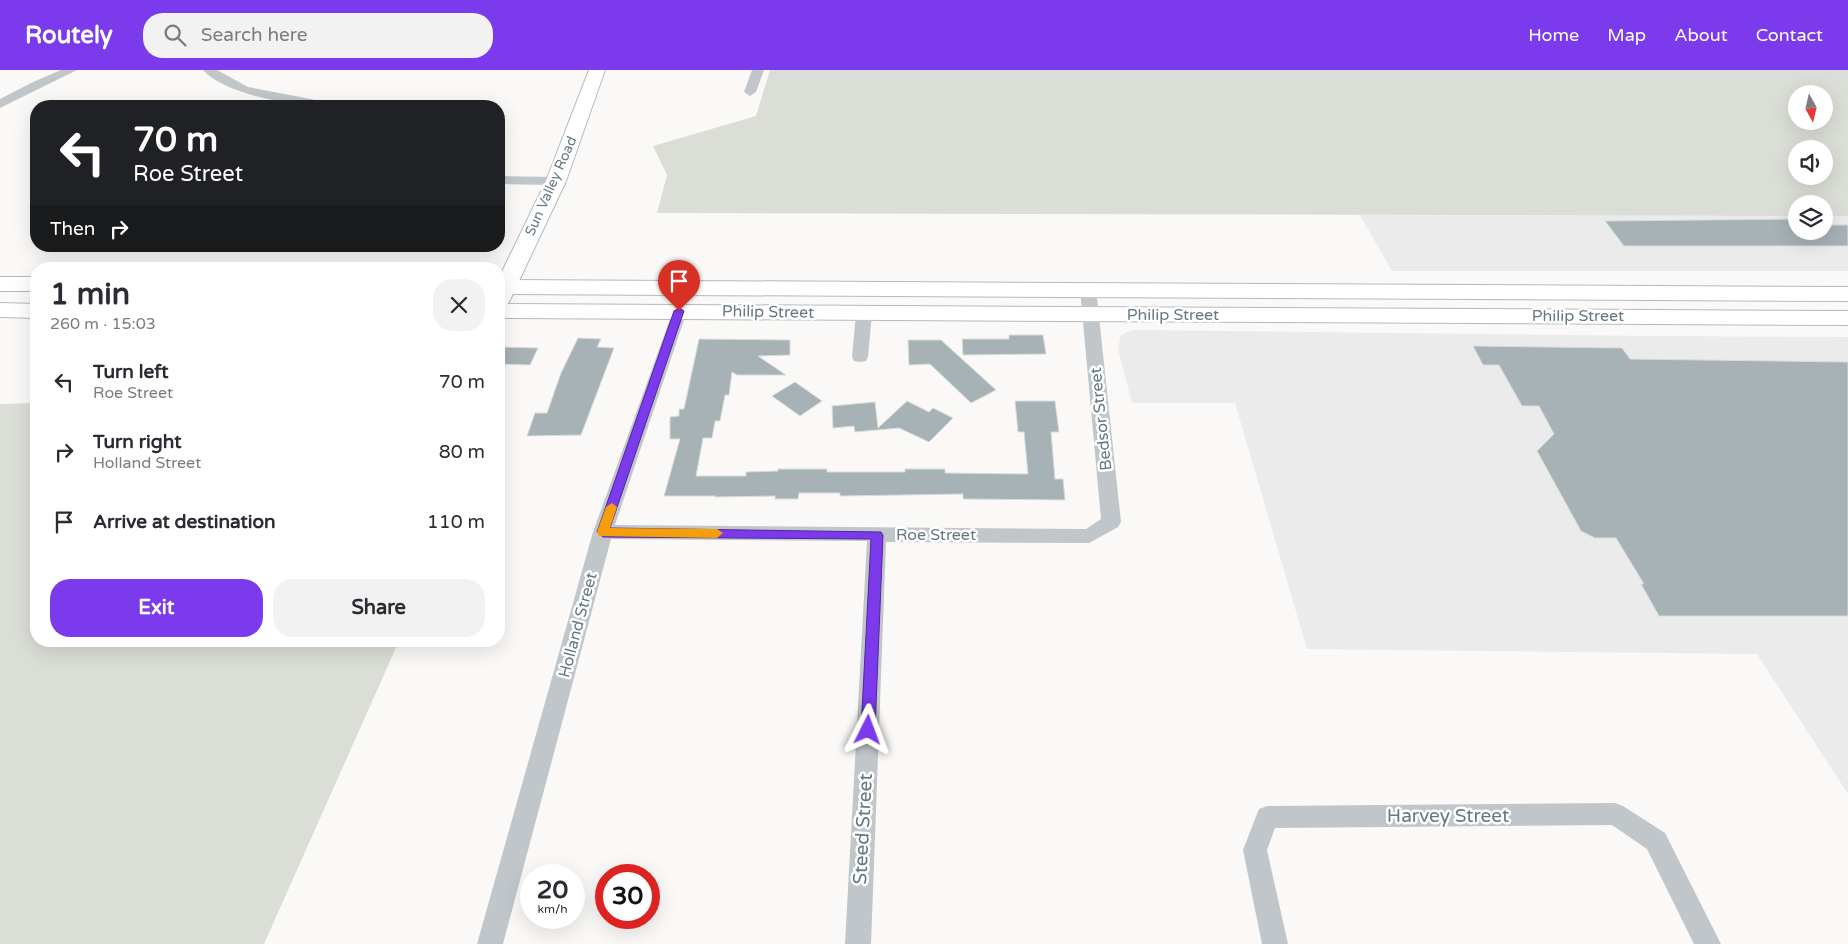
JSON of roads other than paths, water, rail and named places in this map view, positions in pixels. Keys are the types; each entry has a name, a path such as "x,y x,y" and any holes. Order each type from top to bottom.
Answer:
{"main road":[{"name":"Sun Valley Road","path":"505,283 556,180 598,70"},
{"path":"0,284 30,284"},
{"name":"Philip Street","path":"505,291 1088,289 1848,294"},
{"path":"0,310 30,310"},
{"name":"Philip Street","path":"505,311 1848,318"}],"street":[{"path":"0,104 37,84 71,70"},
{"path":"209,70 244,90 295,100"},
{"path":"750,92 758,70"},
{"path":"505,180 556,180"},
{"name":"Bedsor Street","path":"1088,289 1111,522 1089,536"},
{"name":"Holland Street","path":"490,944 603,532 679,311"},
{"path":"860,357 864,314"},
{"name":"Roe Street","path":"603,532 1089,536"},
{"name":"Steed Street","path":"858,944 877,535"},
{"name":"Harvey Street","path":"1275,944 1255,850 1267,817 1614,814 1656,840"},
{"path":"1656,840 1708,944"}]}
